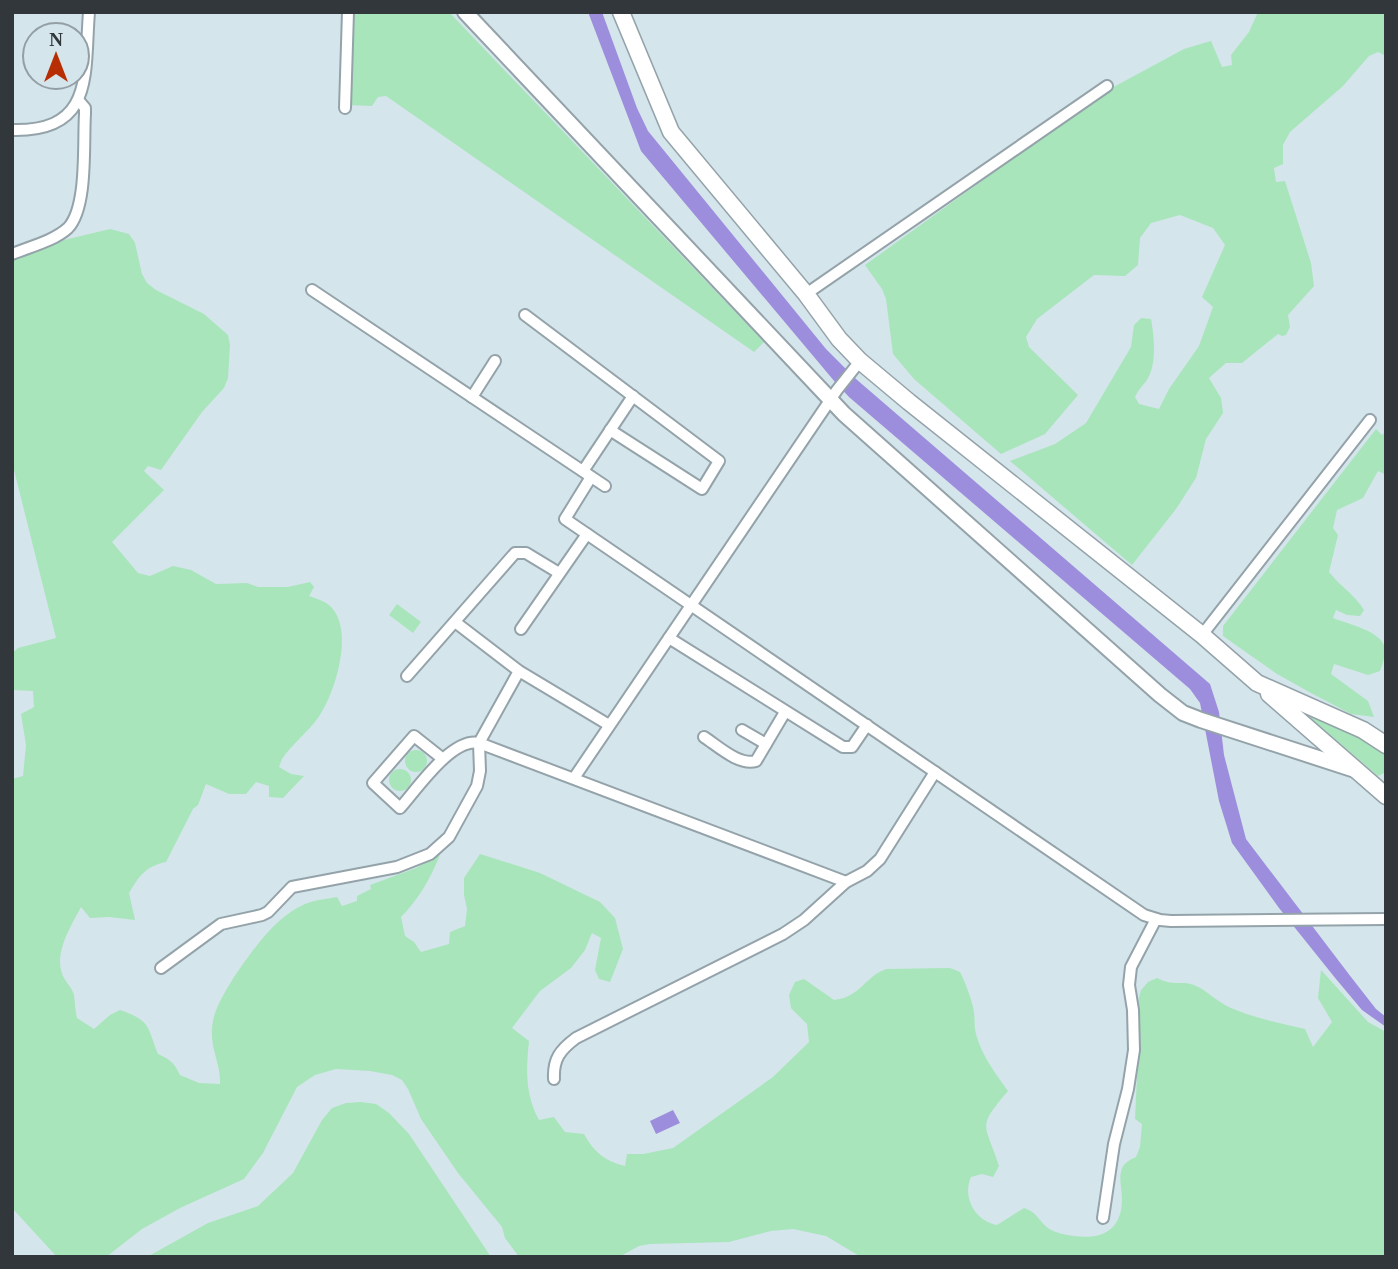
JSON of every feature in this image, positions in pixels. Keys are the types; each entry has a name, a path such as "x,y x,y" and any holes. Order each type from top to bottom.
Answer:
{"main road":[{"path":"621,12 671,132 806,294 857,365 909,402 1202,635 1386,796"},
{"path":"1257,683 1384,739"}],"street":[{"path":"12,130 51,126 71,112 79,101 89,12"},
{"path":"345,108 348,12"},
{"path":"465,12 833,395 1160,695 1183,713 1201,720 1357,770"},
{"path":"806,294 1107,86"},
{"path":"12,254 58,235 69,227 76,215 80,198 85,114 85,108 79,101"},
{"path":"312,289 605,486"},
{"path":"525,316 719,460 702,489 610,430"},
{"path":"472,397 495,361"},
{"path":"574,778 833,395 857,365"},
{"path":"633,396 610,430 565,519 1144,915 1156,919 1386,919"},
{"path":"1202,635 1370,420"},
{"path":"521,629 587,534"},
{"path":"407,676 515,553 526,553 559,573"},
{"path":"455,622 519,671 609,725"},
{"path":"668,638 843,747 852,747 867,725"},
{"path":"161,968 221,924 268,912 292,887 397,867 430,854 449,837 477,786 480,771 479,743 519,671"},
{"path":"704,737 746,762 756,761 785,712"},
{"path":"742,730 766,744"},
{"path":"443,760 414,736 373,783 400,808 443,760 451,751 472,741 643,803 658,812 846,882"},
{"path":"554,1079 553,1065 556,1058 565,1046 576,1038 783,934 804,920 846,882 867,871 880,859 935,772"},
{"path":"1103,1218 1114,1144 1128,1089 1134,1050 1129,985 1131,967 1156,919"}],"green space":[{"path":"353,12 449,12 764,342 754,352 386,96 378,97 372,106 350,105"},
{"path":"1258,12 1386,12 1386,56 1378,52 1369,56 1343,86 1290,132 1283,145 1283,164 1274,168 1276,182 1285,181 1311,263 1314,286 1288,315 1290,327 1286,335 1278,334 1242,363 1226,363 1209,378 1221,398 1223,413 1206,439 1196,478 1176,509 1132,565 1010,461 1055,444 1086,423 1131,347 1134,325 1141,318 1151,319 1154,357 1151,372 1135,397 1139,404 1159,409 1169,389 1199,346 1213,307 1202,297 1225,245 1213,228 1180,215 1151,223 1140,238 1138,265 1125,276 1094,275 1037,319 1026,337 1029,347 1078,395 1045,434 1001,454 914,379 893,354 886,299 865,265 1108,90 1184,49 1211,41 1222,67 1232,65 1231,55 1249,32"},
{"path":"110,229 129,234 135,243 142,274 147,283 204,314 228,335 230,345 228,378 224,388 202,412 161,470 148,466 144,471 164,490 112,542 138,573 150,576 173,566 191,570 216,584 247,583 258,587 288,587 310,582 314,587 309,596 329,605 337,615 342,645 336,678 324,707 314,723 282,759 279,767 291,774 304,776 283,798 269,797 269,786 256,782 246,794 229,794 206,784 198,805 193,809 166,862 153,866 144,873 129,893 135,920 90,918 81,907 64,940 60,959 63,976 74,995 77,1018 94,1029 120,1010 130,1014 143,1021 158,1054 172,1062 180,1075 199,1083 220,1084 212,1039 216,1011 228,986 246,960 278,922 305,904 337,897 342,906 357,901 357,896 371,889 370,885 416,868 440,855 423,888 401,917 405,936 414,942 421,952 449,944 450,932 465,926 467,909 464,878 480,854 540,873 600,902 615,918 623,949 610,982 599,979 595,970 601,938 592,933 585,950 571,968 540,991 512,1028 529,1041 528,1082 531,1101 539,1120 554,1117 565,1132 584,1134 601,1155 625,1166 627,1154 673,1148 773,1077 809,1042 807,1024 791,1008 789,995 795,982 804,979 834,1000 857,991 886,969 950,968 962,975 972,1004 975,1031 982,1050 1008,1091 991,1113 986,1126 999,1166 993,1177 982,1174 971,1177 968,1192 972,1207 982,1219 997,1225 1024,1208 1035,1214 1051,1230 1084,1237 1101,1234 1114,1225 1121,1210 1122,1169 1136,1157 1140,1147 1142,1124 1135,1119 1138,1001 1141,990 1148,982 1157,978 1194,985 1240,1012 1305,1029 1313,1047 1332,1022 1318,998 1321,970 1368,1022 1386,1032 1386,1257 861,1257 826,1236 793,1229 771,1231 729,1242 650,1244 639,1246 619,1257 519,1257 505,1238 502,1227 458,1173 421,1119 402,1080 392,1075 370,1071 336,1069 315,1075 297,1087 263,1153 244,1179 180,1208 142,1229 106,1257 57,1257 12,1208 12,779 23,776 26,745 21,714 34,707 33,691 12,690 12,653 18,648 56,638 12,462 12,257 43,245"},
{"path":"1376,429 1382,435 1386,431 1386,475 1378,471 1363,498 1337,510 1333,528 1338,535 1329,572 1364,610 1360,616 1347,615 1336,610 1333,618 1378,637 1385,649 1380,671 1368,675 1334,664 1331,674 1368,701 1374,717 1351,714 1277,674 1223,636 1223,626"},
{"path":"397,604 421,622 413,633 389,615"},
{"path":"1308,712 1361,736 1386,752 1386,772 1378,776 1306,714"},
{"path":"416,750 424,753 427,761 424,769 416,772 408,769 405,761 408,753"},
{"path":"400,769 408,772 411,780 408,788 400,791 392,788 389,780 392,772"},
{"path":"361,1102 376,1104 409,1134 491,1257 147,1257 208,1223 258,1206 293,1173 322,1120 332,1108"}],"shaded area":[{"path":"588,12 602,12 648,131 826,349 856,379 1210,684 1219,712 1224,755 1246,839 1376,1009 1386,1017 1386,1027 1362,1010 1336,979 1279,908 1232,843 1219,801 1200,703 1190,689 849,397 835,382 641,151"},
{"path":"673,1110 680,1123 656,1134 650,1121"}]}
